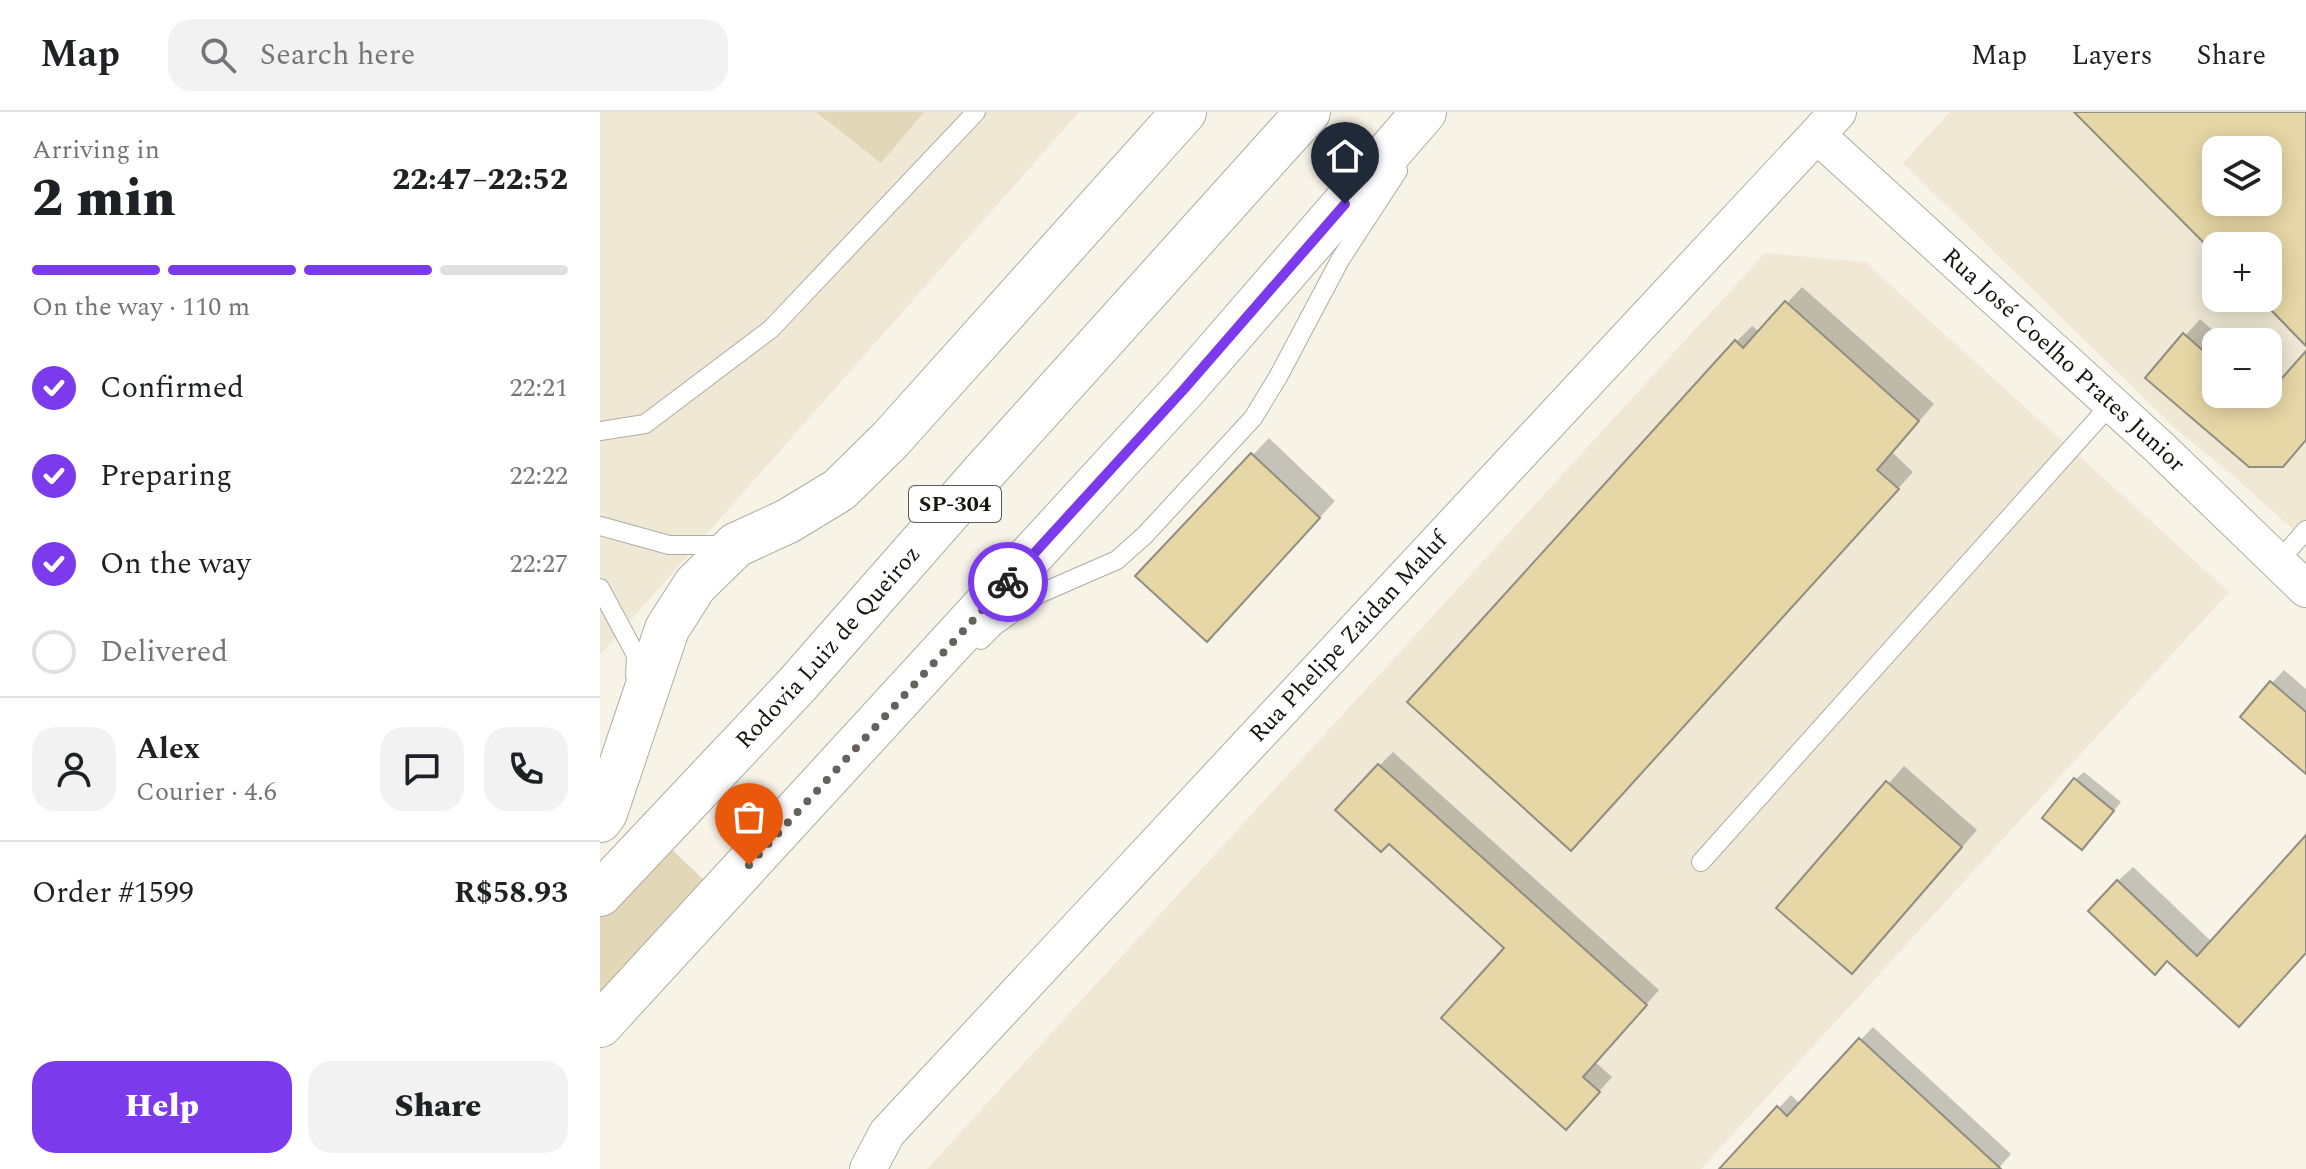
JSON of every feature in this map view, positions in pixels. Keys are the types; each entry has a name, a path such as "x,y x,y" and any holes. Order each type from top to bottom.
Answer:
{"highway":[{"path":"600,820 605,813 667,629 695,585 736,545 788,521 839,490 890,440 1184,112"},
{"path":"1149,288 1292,112"},
{"name":"Rodovia Luiz de Queiroz","path":"600,894 796,686 1308,112"},
{"path":"600,1025 1185,388 1424,112"}],"street":[{"name":"Rua José Coelho Prates Junior","path":"1827,123 2111,404 2306,589"},
{"name":"Rua Phelipe Zaidan Maluf","path":"868,1169 887,1133 1827,123"}],"lane":[{"path":"600,431 645,424 771,329 976,112"},
{"path":"728,888 995,626 1039,594 1117,560 1145,535 1253,418 1340,260 1437,112"},
{"path":"1701,862 2111,404"},
{"path":"600,526 669,545 736,545"},
{"path":"2278,562 2306,530"},
{"path":"600,588 636,655 634,724"}],"shaded area":[{"path":"600,112 1079,112 600,655"},
{"path":"816,112 924,112 881,163"},
{"path":"1950,112 2306,112 2306,541 2177,430 1903,163"},
{"path":"1765,253 1865,262 2229,592 1701,1169 927,1169"},
{"path":"663,841 708,884 600,1001 600,911"}],"building":[{"path":"2074,112 2306,112 2306,346 2273,312 2282,312 2282,232 2202,232 2202,241"},
{"path":"1785,301 1919,421 1877,470 1899,489 1571,851 1407,702 1735,340 1743,348"},
{"path":"2183,333 2202,350 2202,408 2282,408 2282,378 2306,351 2306,440 2283,467 2249,467 2145,378"},
{"path":"1251,453 1320,518 1207,642 1135,576"},
{"path":"2270,681 2306,712 2306,774 2240,717"},
{"path":"1378,764 1647,1005 1583,1077 1600,1092 1566,1130 1441,1018 1504,948 1389,844 1381,852 1335,810"},
{"path":"2074,778 2114,811 2082,850 2042,818"},
{"path":"1886,781 1962,847 1852,974 1776,908"},
{"path":"2306,835 2306,953 2239,1027 2167,961 2155,975 2088,911 2117,880 2197,956"},
{"path":"1859,1038 2001,1169 1719,1169 1777,1106 1787,1116"}],"way so far":[{"path":"749,865 1008,582"}],"route":[{"path":"1008,582 1185,388 1345,204"}]}
